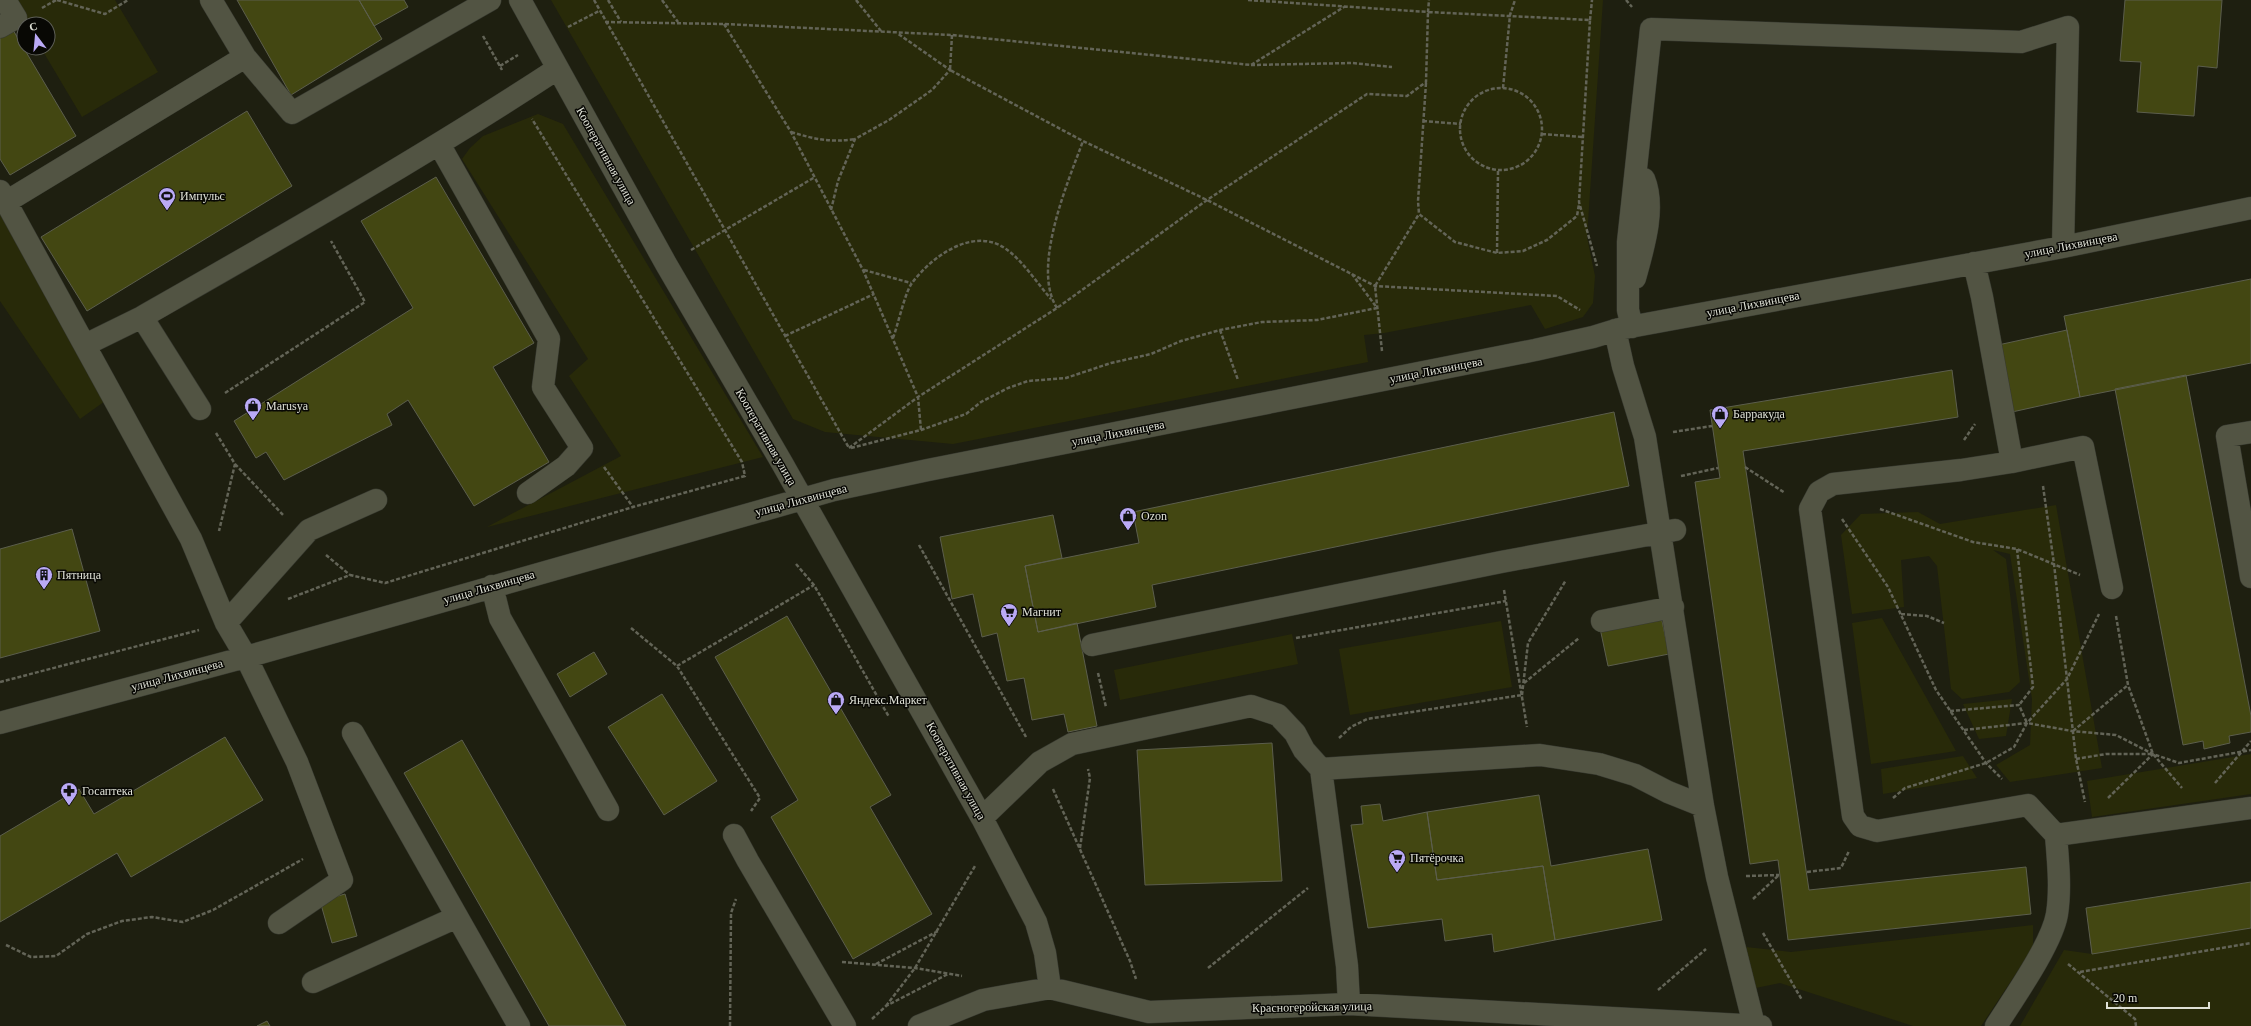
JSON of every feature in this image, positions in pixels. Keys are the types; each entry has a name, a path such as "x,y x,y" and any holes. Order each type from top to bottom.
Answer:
{"street":[{"path":"0,27 16,18 5,0"},
{"path":"211,0 245,57 292,113 490,0"},
{"name":"Кооперативная улица","path":"520,0 666,264 802,500 982,818 1036,922 1045,953 1050,988"},
{"path":"1757,1025 1717,877 1703,806 1673,607 1668,531 1653,482 1645,437 1623,366 1624,329 1629,298 1628,242 1641,189 1637,161 1651,29 2021,42 2068,27 2062,247"},
{"path":"245,57 3,197 191,539 226,623 246,657 297,762 342,880 279,923"},
{"path":"85,346 142,317 318,217 439,144 557,69"},
{"path":"439,144 549,339 544,387 582,448 566,466 528,493"},
{"name":"улица Лихвинцева","path":"0,723 246,657 834,490 928,470 1535,350 1593,338 1624,329 2062,247 2251,208"},
{"path":"1974,263 1982,297 2012,462"},
{"path":"142,317 200,409"},
{"path":"2251,432 2227,436 2251,577"},
{"path":"1996,1026 2045,945 2057,916 2059,883 2056,835 2028,805 1877,831 1860,826 1853,816 1810,509 1819,492 1833,484 1961,470 2012,462 2083,447 2112,588"},
{"path":"226,623 309,530 376,500"},
{"path":"1092,645 1501,562 1668,531"},
{"path":"492,586 500,618 608,810"},
{"path":"1602,621 1673,607"},
{"path":"982,818 1040,762 1072,744 1112,737 1251,706 1278,715 1295,733 1304,750 1317,764 1334,867 1347,966 1349,1004"},
{"path":"353,733 519,1026"},
{"path":"1317,764 1540,755 1599,764 1635,775 1668,792 1703,806"},
{"path":"2056,835 2090,823 2251,808"},
{"path":"734,835 845,1026"},
{"path":"313,982 457,917"},
{"name":"Красногеройская улица","path":"919,1026 983,1000 1050,988 1149,1012 1349,1004 1757,1025"}],"path":[{"path":"57,0 105,14 128,0"},
{"path":"594,0 605,22 849,448"},
{"path":"608,0 620,22"},
{"path":"662,0 678,22"},
{"path":"856,0 881,32"},
{"path":"1248,0 1428,12 1590,20"},
{"path":"1384,380 1375,286 1419,214 1418,201 1426,82 1429,0"},
{"path":"1503,88 1510,15 1515,0"},
{"path":"1419,214 1455,242 1497,253 1523,251 1547,240 1577,216 1592,0"},
{"path":"1251,65 1344,7"},
{"path":"284,600 350,575 384,583 634,507 745,476 742,462 516,96 469,12"},
{"path":"605,22 678,22 952,35 1251,65 1352,63 1392,67"},
{"path":"724,24 791,132 863,270 918,397 921,430"},
{"path":"897,33 950,70 1083,141 1207,200 1375,286 1557,296 1583,311"},
{"path":"791,132 818,140 837,142 855,139 889,120 932,90 950,70 952,35"},
{"path":"849,448 918,397 1057,308 1207,200 1367,94 1407,96 1426,82"},
{"path":"1503,88 1528,98 1536,108 1541,121 1542,134 1538,147 1531,158 1520,166 1498,171 1480,164 1470,156 1463,144 1460,131 1461,124 1468,105 1478,96 1490,90 1503,88"},
{"path":"1423,121 1461,124"},
{"path":"1542,134 1583,137"},
{"path":"831,210 838,181 855,139"},
{"path":"1051,299 1049,264 1051,236 1083,141"},
{"path":"1497,253 1498,171"},
{"path":"666,264 725,231 815,177"},
{"path":"1579,202 1598,268"},
{"path":"219,534 235,464 200,409 365,302 318,217"},
{"path":"893,338 911,283 938,258 963,242 988,241 1006,249 1051,299 1057,308"},
{"path":"863,270 911,283"},
{"path":"1351,273 1377,308"},
{"path":"785,336 874,294"},
{"path":"849,448 921,430 966,414 981,402 1008,388 1028,381 1066,378 1111,363 1151,354 1181,342 1220,330 1262,322 1317,320 1377,308"},
{"path":"1220,330 1249,407"},
{"path":"1961,445 1978,419"},
{"path":"1672,432 1712,426"},
{"path":"582,448 601,463 634,507"},
{"path":"2038,456 2054,564 2072,731 2076,759 2090,823"},
{"path":"1746,467 1810,509 1842,519 1888,587 1936,690 1986,763 2028,805"},
{"path":"1653,482 1718,468"},
{"path":"1874,506 1888,513 1973,542 2017,549 2112,588"},
{"path":"919,545 1040,762 1133,971"},
{"path":"1522,695 1528,643 1570,574 1594,545"},
{"path":"1950,711 2019,706 2033,687 2017,549"},
{"path":"1501,562 1522,695"},
{"path":"677,666 814,585"},
{"path":"1986,763 2014,747 2027,723 2067,679 2112,588"},
{"path":"2112,588 2128,685 2153,754"},
{"path":"1296,638 1506,601"},
{"path":"1900,614 1928,616 1944,623"},
{"path":"1524,684 1602,621"},
{"path":"0,682 226,623"},
{"path":"631,628 677,666 760,798 734,835"},
{"path":"1092,645 1112,737"},
{"path":"2072,731 2128,685"},
{"path":"1317,764 1351,727 1367,718 1522,695"},
{"path":"2019,706 2027,723"},
{"path":"1964,730 2027,723 2072,731 2116,735 2153,754 2179,763 2251,750"},
{"path":"2212,787 2251,741"},
{"path":"2076,759 2106,754 2153,754"},
{"path":"2090,823 2153,754"},
{"path":"870,1021 886,1006 916,968 974,867 982,818"},
{"path":"6,945 32,957 56,956 87,934 122,921 152,917 183,922 213,910 307,857"},
{"path":"730,1026 732,913 748,861"},
{"path":"1208,968 1334,867"},
{"path":"876,964 938,931"},
{"path":"1762,932 1802,1000"},
{"path":"2080,972 2251,943"},
{"path":"806,960 916,968 965,976"},
{"path":"2064,962 2080,972 2135,1019 2136,1026"},
{"path":"886,1006 949,974"}],"green space":[{"path":"13,0 115,0 158,72 82,117 46,56 56,56 56,16 22,16"},
{"path":"551,0 1603,0 1587,237 1595,276 1593,303 1583,317 1545,329 1531,305 1384,333 1364,335 1368,362 953,444 825,432 793,419"},
{"path":"538,114 563,124 763,457 487,527 621,456 569,376 588,359 462,159 470,148 483,136"},
{"path":"0,206 112,396 80,419 0,301"},
{"path":"2056,505 2102,768 2010,782 1996,765 2030,745 2032,699 2010,554 1993,550 2006,559 2020,682 2009,692 1962,699 1951,689 1937,566 1929,556 1901,560 1904,607 1852,614 1841,535 1861,514 1918,512 1940,524"},
{"path":"1882,618 1956,751 1871,764 1852,623"},
{"path":"1501,621 1512,687 1350,715 1339,649"},
{"path":"1292,634 1298,664 1120,700 1114,670"},
{"path":"2012,699 2006,736 1979,739 1963,704"},
{"path":"2251,754 2251,794 2092,817 2087,781"},
{"path":"1963,756 1977,778 1883,794 1881,769"},
{"path":"2033,925 2033,948 1981,1026 1913,1026 1780,983 1751,989 1746,947 1791,952"},
{"path":"2251,928 2251,1026 2020,1026 2064,950 2092,954"}],"building":[{"path":"237,0 359,0 382,39 291,95"},
{"path":"359,0 404,0 408,7 374,26"},
{"path":"2125,0 2222,0 2217,68 2198,66 2194,116 2137,112 2141,62 2120,61"},
{"path":"13,30 16,35 16,56 28,56 76,136 10,175 0,159 0,38"},
{"name":"Импульс","path":"247,111 292,186 87,311 41,237"},
{"path":"436,177 534,343 493,367 549,462 474,506 408,400 387,414 392,425 284,480 266,452 256,458 234,421 413,308 361,221"},
{"path":"2251,279 2251,363 2080,397 2064,316"},
{"path":"2067,330 2080,397 2012,412 1998,345"},
{"path":"1952,370 1958,417 1743,451 1809,890 2026,867 2031,914 1788,940 1778,860 1750,864 1695,482 1720,478 1710,410"},
{"path":"2186,375 2251,716 2251,732 2229,736 2230,743 2204,749 2203,741 2183,745 2115,389"},
{"path":"1614,412 1629,486 1152,585 1156,607 1038,632 1025,566 1139,543 1133,512"},
{"name":"Магнит","path":"1053,515 1062,558 1025,566 1038,632 1077,623 1097,726 1068,732 1064,714 1032,720 1024,678 1007,681 997,633 982,637 973,594 952,599 940,537"},
{"name":"Пятница","path":"72,529 100,631 0,658 0,549"},
{"path":"787,616 891,795 870,807 932,914 853,959 771,817 798,800 715,657"},
{"path":"1661,616 1669,654 1608,666 1600,628"},
{"path":"594,652 607,674 570,697 557,674"},
{"path":"662,694 717,781 664,815 608,727"},
{"path":"225,737 263,800 131,877 117,853 0,922 0,836 79,789 94,814"},
{"path":"462,740 626,1026 549,1026 404,773"},
{"path":"1272,743 1282,881 1145,885 1137,750"},
{"path":"1539,795 1551,866 1648,849 1662,920 1555,940 1543,866 1437,880 1427,812"},
{"name":"Пятёрочка","path":"1380,804 1383,821 1427,812 1437,880 1543,866 1555,940 1494,952 1492,934 1445,941 1442,919 1368,928 1351,825 1363,824 1361,806"},
{"path":"2251,882 2251,928 2092,954 2086,908"},
{"path":"345,894 357,936 332,943 320,901"},
{"path":"267,1021 270,1026 257,1026"}],"place":[{"name":"Импульс","path":"167,211"},
{"name":"Marusya","path":"253,421"},
{"name":"Барракуда","path":"1720,429"},
{"name":"Ozon","path":"1128,531"},
{"name":"Пятница","path":"44,590"},
{"name":"Магнит","path":"1009,627"},
{"name":"Яндекс.Маркет","path":"836,715"},
{"name":"Госаптека","path":"69,806"},
{"name":"Пятёрочка","path":"1397,873"}]}
